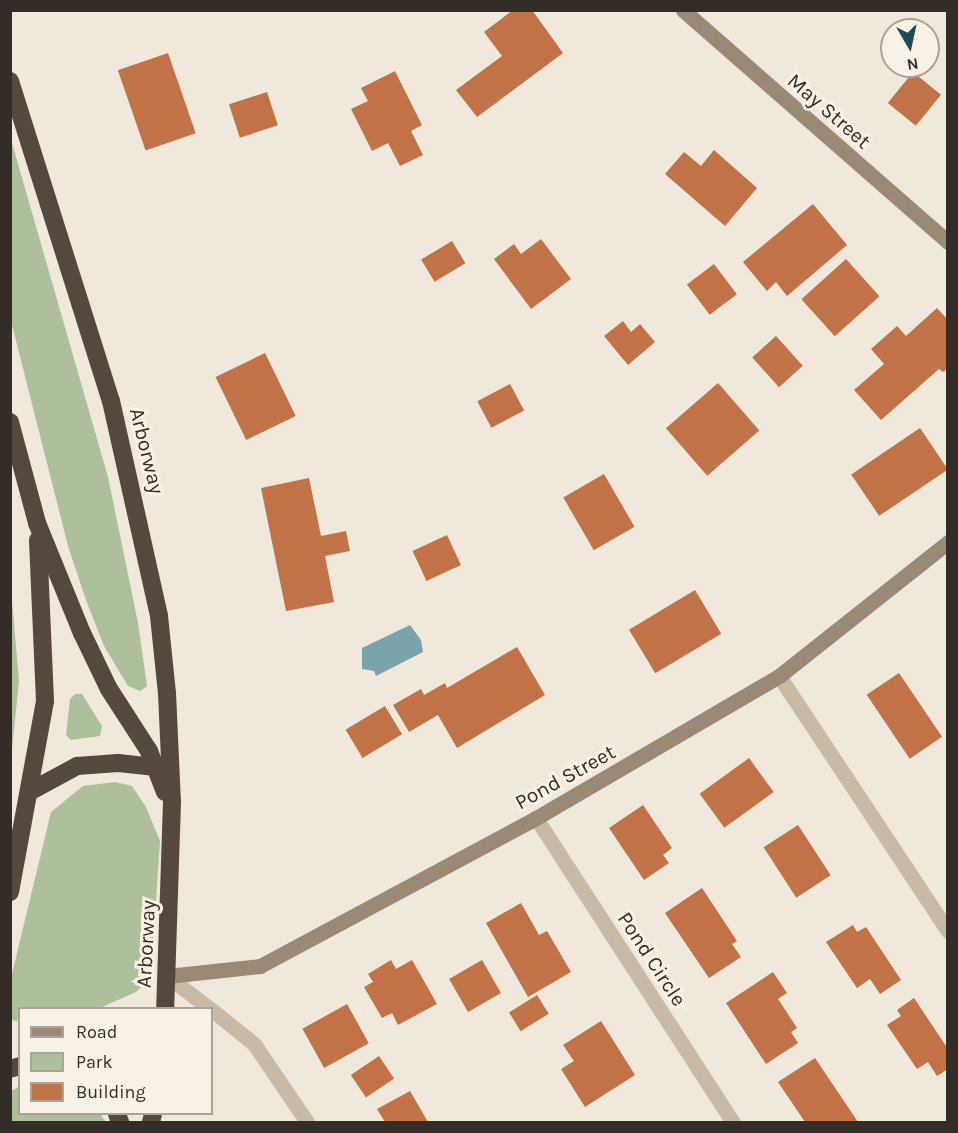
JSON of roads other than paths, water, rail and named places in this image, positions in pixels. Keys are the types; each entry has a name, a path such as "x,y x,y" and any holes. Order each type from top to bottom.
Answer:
{"highway":[{"name":"Arborway","path":"10,81 99,357 144,537 165,659 172,845 165,1007"},
{"name":"Arborway","path":"10,422 37,523 92,657 157,766 168,804 172,845"},
{"name":"Arborway","path":"10,892 46,686 37,523"},
{"path":"29,792 76,766 118,763 157,766"}],"street":[{"name":"May Street","path":"683,10 948,242"},
{"name":"Pond Street","path":"167,976 260,966 536,818 779,676 948,542"},
{"path":"779,676 948,931"},
{"name":"Pond Circle","path":"536,818 733,1122"},
{"path":"167,976 207,1007"},
{"path":"213,1011 254,1044 307,1122"}],"water":[{"path":"410,625 421,640 423,652 376,676 374,671 362,669 362,648"}]}
